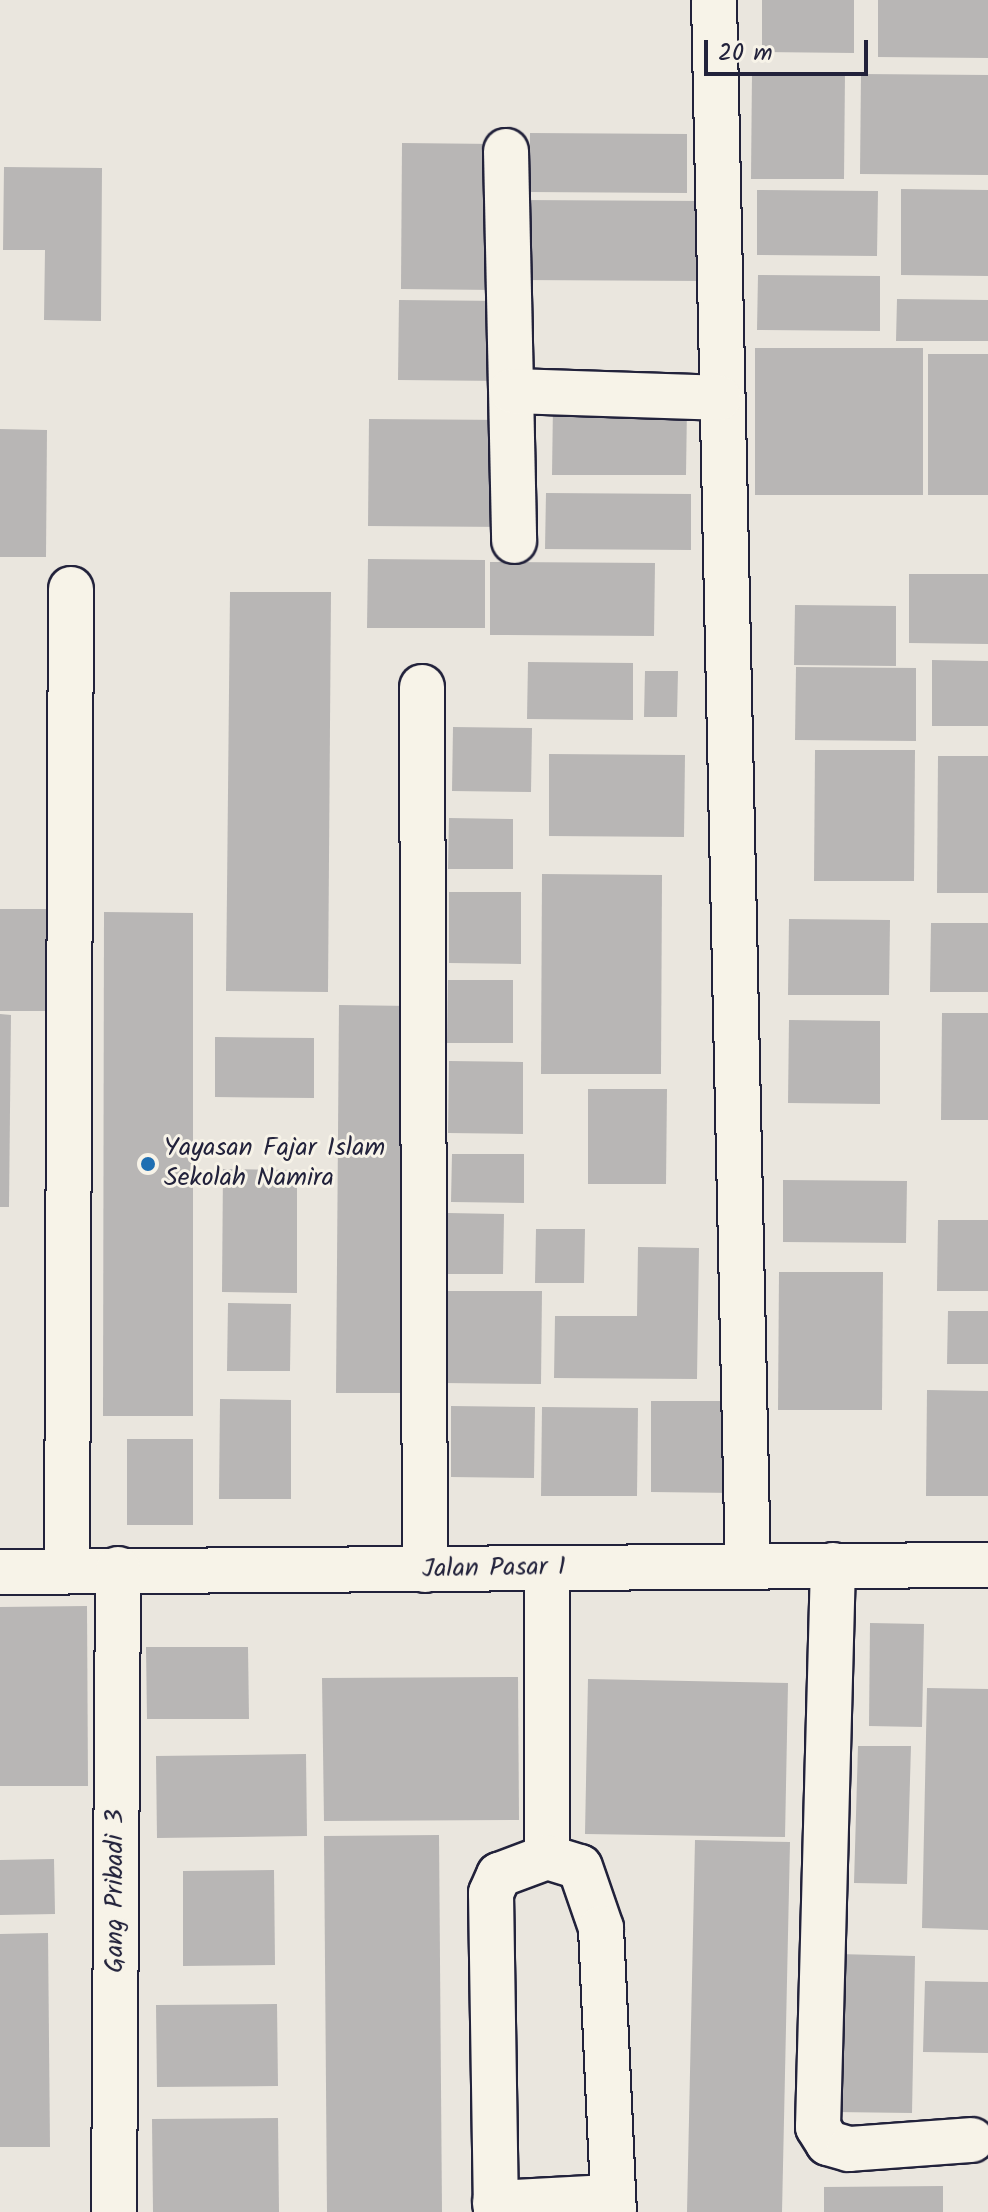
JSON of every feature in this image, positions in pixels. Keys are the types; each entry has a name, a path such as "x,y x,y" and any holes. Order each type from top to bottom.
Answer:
{"street":[{"path":"714,0 719,398 748,1565"},
{"path":"506,151 514,541"},
{"path":"512,391 719,398"},
{"path":"67,1570 71,589"},
{"path":"422,687 425,1570"},
{"path":"833,1565 818,2127 828,2143 849,2149 972,2140"},
{"name":"Jalan Pasar 1","path":"0,1572 988,1565"},
{"path":"547,1568 547,1857"},
{"name":"Gang Pribadi 3","path":"114,2212 118,1569"},
{"path":"547,1857 580,1867 601,1928 612,2204 496,2208 491,1893 499,1875 547,1857"}],"building":[{"path":"762,0 854,0 854,53 762,52"},
{"path":"878,0 988,0 988,58 878,57"},
{"path":"752,72 845,72 844,179 751,179"},
{"path":"861,74 988,75 988,175 860,174"},
{"path":"530,133 687,134 687,193 529,192"},
{"path":"402,143 495,144 495,290 401,289"},
{"path":"4,167 102,168 101,321 44,320 45,250 3,250"},
{"path":"901,189 988,190 988,276 901,275"},
{"path":"757,190 878,191 877,256 757,255"},
{"path":"521,200 705,201 705,281 520,280"},
{"path":"758,275 880,276 880,331 757,330"},
{"path":"897,299 988,300 988,341 896,341"},
{"path":"399,300 505,301 504,381 398,380"},
{"path":"755,348 923,348 923,495 755,495"},
{"path":"928,354 988,354 988,495 928,495"},
{"path":"553,405 687,406 686,475 552,475"},
{"path":"369,419 508,420 507,527 368,526"},
{"path":"0,429 47,430 46,557 0,557"},
{"path":"546,493 691,494 691,550 545,549"},
{"path":"368,559 485,560 485,628 367,628"},
{"path":"490,562 655,563 654,636 490,635"},
{"path":"909,574 988,574 988,644 909,643"},
{"path":"230,592 331,592 328,992 226,991"},
{"path":"795,605 896,606 896,666 794,665"},
{"path":"932,660 988,661 988,726 932,726"},
{"path":"528,662 633,663 633,720 527,719"},
{"path":"796,667 916,668 916,741 795,740"},
{"path":"645,671 678,671 677,717 644,717"},
{"path":"453,727 532,728 531,792 452,791"},
{"path":"815,750 915,750 914,881 814,881"},
{"path":"549,754 685,755 684,837 549,836"},
{"path":"938,756 988,756 988,893 937,893"},
{"path":"449,818 513,819 513,869 448,869"},
{"path":"542,874 662,875 661,1074 541,1074"},
{"path":"449,892 521,892 521,964 449,963"},
{"path":"0,909 61,909 60,1011 0,1011"},
{"name":"Yayasan Fajar Islam Sekolah Namira","path":"104,912 193,913 193,1416 103,1416"},
{"path":"789,919 890,920 889,995 788,995"},
{"path":"931,923 988,923 988,992 930,992"},
{"path":"448,980 513,980 513,1043 447,1043"},
{"path":"339,1005 411,1006 408,1393 336,1393"},
{"path":"942,1013 988,1013 988,1120 941,1120"},
{"path":"0,1014 11,1015 9,1207 0,1207"},
{"path":"789,1020 880,1021 880,1104 788,1103"},
{"path":"215,1037 314,1038 314,1098 215,1097"},
{"path":"449,1061 523,1062 523,1134 448,1133"},
{"path":"588,1089 667,1089 666,1184 588,1184"},
{"path":"452,1154 524,1154 524,1203 451,1202"},
{"path":"223,1169 297,1170 297,1293 222,1292"},
{"path":"783,1180 907,1181 906,1243 783,1242"},
{"path":"448,1213 504,1214 503,1274 447,1274"},
{"path":"938,1220 988,1220 988,1291 937,1291"},
{"path":"536,1229 585,1229 584,1283 535,1283"},
{"path":"638,1247 699,1248 697,1379 554,1378 555,1316 637,1316"},
{"path":"779,1272 883,1272 882,1410 778,1410"},
{"path":"443,1291 542,1291 541,1384 443,1383"},
{"path":"228,1303 291,1304 290,1371 227,1371"},
{"path":"948,1311 988,1311 988,1364 947,1364"},
{"path":"927,1390 988,1391 988,1496 926,1496"},
{"path":"220,1399 291,1400 291,1499 219,1499"},
{"path":"651,1401 736,1401 736,1493 651,1492"},
{"path":"451,1406 535,1407 534,1478 451,1477"},
{"path":"542,1407 638,1408 637,1496 541,1496"},
{"path":"127,1439 193,1439 193,1525 127,1525"},
{"path":"87,1606 88,1786 0,1786 0,1607"},
{"path":"870,1623 924,1624 922,1727 869,1726"},
{"path":"146,1647 248,1647 249,1719 147,1719"},
{"path":"518,1677 519,1820 324,1821 322,1678"},
{"path":"588,1679 788,1683 785,1837 585,1834"},
{"path":"927,1688 988,1689 988,1930 922,1928"},
{"path":"858,1746 911,1746 907,1884 854,1883"},
{"path":"306,1754 307,1836 157,1838 156,1756"},
{"path":"439,1835 442,2212 327,2212 324,1836"},
{"path":"695,1840 790,1842 782,2212 687,2212"},
{"path":"54,1859 55,1914 0,1915 0,1860"},
{"path":"274,1870 275,1965 183,1966 183,1871"},
{"path":"48,1933 50,2147 0,2147 0,1934"},
{"path":"838,1954 915,1956 912,2113 835,2112"},
{"path":"925,1981 988,1982 988,2053 923,2052"},
{"path":"277,2004 278,2086 157,2087 156,2005"},
{"path":"278,2118 279,2212 153,2212 152,2119"},
{"path":"943,2186 943,2212 824,2212 824,2187"}],"place":[{"name":"Yayasan Fajar Islam Sekolah Namira","path":"148,1164"}]}
